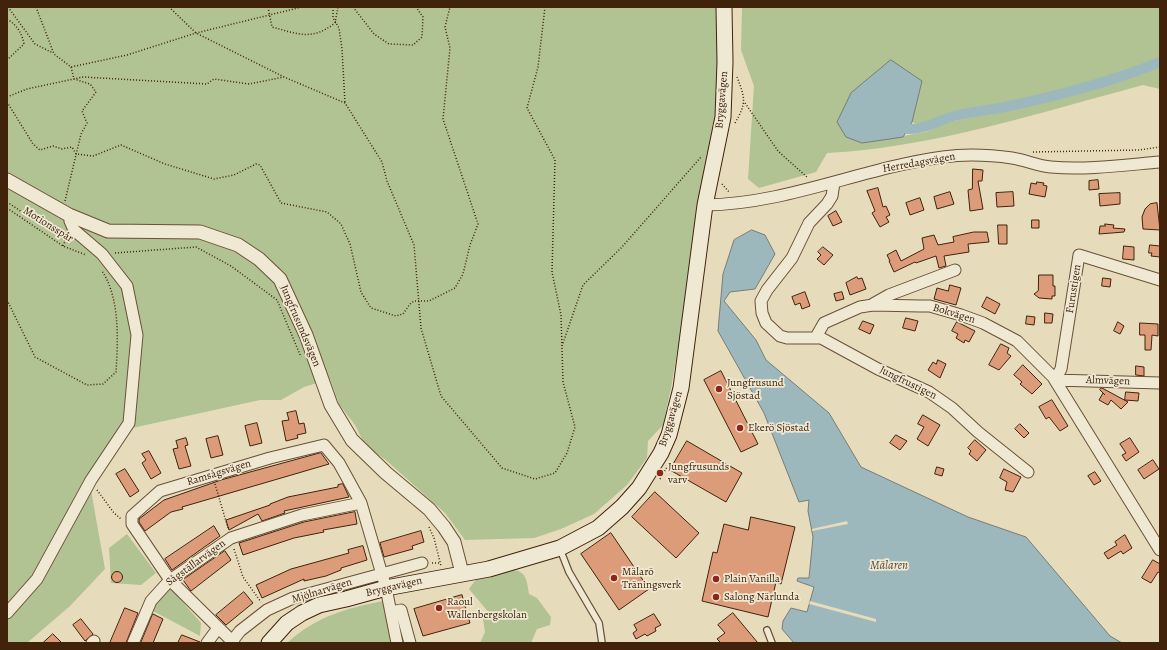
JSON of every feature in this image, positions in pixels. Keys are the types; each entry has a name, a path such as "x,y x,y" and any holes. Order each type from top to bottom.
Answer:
{"main road":[{"name":"Bryggavägen","path":"269,643 287,623 302,613 319,605 346,600 386,588 516,562 560,548 598,528 622,507 639,488 661,453 669,435 681,388 705,205 723,117 725,62 724,7"}],"street":[{"name":"Herredagsvägen","path":"705,205 729,205 776,197 834,183 877,170 942,157 963,155 1013,158 1048,166 1065,168 1160,162"},
{"name":"Jungfrusundsvägen","path":"7,180 71,216 108,231 200,232 238,245 260,258 280,279 306,335 331,406 352,440 386,473 429,509 444,527 454,542 462,573"},
{"path":"816,336 796,339 780,336 766,323 762,313 761,301 792,258 809,223 827,204 832,196 834,183"},
{"path":"7,613 37,578 91,480 129,423 137,335 127,286 74,230 70,222 71,216"},
{"name":"Furustigen","path":"1055,380 1061,368 1079,255 1160,280"},
{"path":"873,305 889,295 955,270"},
{"name":"Bokvägen","path":"816,336 824,323 860,307 873,305 930,306 961,314 983,323 1017,342 1044,367 1055,380 1160,550"},
{"name":"Jungfrustigen","path":"816,336 878,369 917,386 940,399 1028,472"},
{"name":"Almvägen","path":"1055,380 1160,384"},
{"name":"Ramsågsvägen","path":"132,524 132,516 160,491 270,458 324,445 339,463 361,503 380,573 386,588 397,643"},
{"name":"Sågställarvägen","path":"132,643 151,601 170,580 230,538 302,515 361,503"},
{"path":"132,524 170,580 231,641"},
{"name":"Mjölnarvägen","path":"231,641 240,631 267,610 293,598 380,573 422,563"},
{"path":"390,612 401,610 410,643"},
{"path":"207,643 218,628"}],"lane":[{"path":"560,548 569,572 599,623 602,643"},
{"path":"767,630 772,643"}],"path":[{"path":"8,7 35,44 54,54 71,67 74,79"},
{"path":"36,7 54,54"},
{"path":"169,7 196,33 284,77 345,103"},
{"path":"268,7 272,27 303,35 324,32 335,23 338,7"},
{"path":"71,67 127,55 196,33 302,7"},
{"path":"333,7 333,18 339,28 342,49 345,103 382,162 387,181 414,246 422,328 441,396 502,468 535,479 555,473 567,454 575,427 563,382 561,315 552,272 555,160 527,108 538,67 546,7"},
{"path":"353,7 374,34 389,44 413,45 422,37 423,17 416,7"},
{"path":"76,154 93,156 121,145 165,164 214,179 234,176 256,164 260,165 282,202 327,212 341,224 350,244 361,292 371,308 396,316 403,314 410,304 419,301 429,301 455,288 463,274 470,245 478,224 443,119 450,48 445,28 450,7"},
{"path":"7,19 16,24 23,38 24,44 7,60"},
{"path":"7,97 27,89 83,77 207,84 214,79 249,84 284,77"},
{"path":"71,216 65,201 81,134 87,123 82,111 96,92 90,84 74,79"},
{"path":"7,102 33,144 40,150 53,146 62,149 72,147 76,154"},
{"path":"745,103 778,151 811,181"},
{"path":"562,348 583,285 621,248 689,174 706,151"},
{"path":"7,202 66,241 73,243"},
{"name":"Motionsspår","path":"7,208 63,246 97,255"},
{"path":"63,246 68,233"},
{"path":"97,255 196,247 232,266 277,300 303,361"},
{"path":"7,300 35,357 87,385 103,384 116,372 118,334 110,283 99,267"},
{"path":"656,484 668,466"},
{"path":"91,480 114,513 132,524"},
{"path":"426,522 434,538 441,563"}],"green space":[{"path":"7,7 719,7 718,114 671,388 663,425 648,441 647,458 627,485 594,514 561,529 534,538 465,540 445,513 387,461 365,445 355,425 339,404 330,379 304,387 281,400 260,400 123,430 89,479 105,569 70,606 27,643 7,643"},
{"path":"742,7 1160,7 1160,57 1092,82 1050,94 983,106 951,114 920,126 912,122 922,81 862,143 926,132 949,122 1049,101 1129,78 1160,65 1160,89 1143,85 1026,117 946,136 866,150 827,153 816,172 759,188 748,179 754,86 741,50"},
{"path":"127,534 156,573 141,585 111,583 109,548"},
{"path":"514,570 522,573 526,578 529,594 537,598 551,617 550,625 537,629 531,643 480,643 485,632 483,619 490,614 469,589 477,578"},
{"path":"171,589 201,623 200,636 153,611 159,599"},
{"path":"383,601 393,643 287,643 309,626 320,620 356,607"}],"water":[{"path":"891,60 922,81 912,122 903,137 862,143 846,137 837,122 851,93"},
{"name":"Mälaren","path":"752,230 765,235 775,254 755,289 730,292 724,301 756,340 766,360 829,413 861,467 968,517 1026,537 1110,636 1122,643 794,643 782,629 783,621 791,608 807,612 814,587 797,581 798,578 809,578 813,537 808,511 809,500 799,502 764,413 718,331 723,274 734,240"}],"pier":[{"path":"847,521 848,524 812,531 812,529"},
{"path":"810,601 876,619 876,622 809,604"}],"building":[{"path":"973,169 983,170 982,181 978,181 983,209 970,211 968,190 972,189"},
{"path":"1098,180 1099,189 1089,190 1089,181"},
{"path":"1037,182 1044,183 1043,185 1047,186 1045,197 1029,194 1031,183 1036,184"},
{"path":"878,188 883,207 886,206 890,215 886,217 889,222 880,227 872,213 875,211 867,191"},
{"path":"950,192 954,204 937,209 934,197"},
{"path":"1013,192 1014,206 997,207 996,193"},
{"path":"1120,193 1120,204 1100,206 1099,194"},
{"path":"920,198 924,210 910,215 906,203"},
{"path":"1157,203 1160,230 1143,229 1142,217 1145,209 1150,204"},
{"path":"836,211 842,222 833,226 828,216"},
{"path":"1032,220 1039,220 1039,228 1032,228"},
{"path":"1105,224 1114,225 1113,228 1125,229 1124,232 1099,234 1100,226 1105,226"},
{"path":"998,225 1007,225 1007,244 999,244"},
{"path":"974,232 987,232 989,242 968,244 969,252 944,256 946,266 939,268 936,256 916,263 915,262 894,272 887,255 896,250 901,261 924,249 922,238 934,235 938,245 954,242 953,237"},
{"path":"1150,245 1160,246 1160,257 1151,256 1152,253 1149,253"},
{"path":"1124,246 1134,247 1134,260 1123,259"},
{"path":"823,247 833,255 824,265 817,259 821,255 818,252"},
{"path":"1039,275 1053,275 1055,296 1052,296 1052,299 1039,298 1034,294 1038,291"},
{"path":"857,277 858,279 862,278 866,289 850,295 846,283"},
{"path":"1103,278 1111,279 1110,287 1102,286"},
{"path":"950,285 961,288 956,305 934,299 937,288 948,291"},
{"path":"805,292 810,306 802,309 800,303 795,305 792,297"},
{"path":"842,292 844,299 836,301 834,294"},
{"path":"987,297 1000,304 995,314 982,307"},
{"path":"1045,313 1053,314 1052,323 1045,323"},
{"path":"1027,316 1035,317 1034,325 1026,324"},
{"path":"906,318 918,321 915,331 903,328"},
{"path":"863,321 874,325 870,334 859,329"},
{"path":"957,322 975,331 969,342 965,340 964,343 956,338 958,334 952,331"},
{"path":"1118,322 1124,326 1120,334 1114,331"},
{"path":"1140,323 1158,324 1158,336 1152,335 1151,350 1145,350 1145,335 1140,335"},
{"path":"1001,344 1009,348 1007,353 1011,356 999,370 989,365"},
{"path":"938,360 946,364 940,378 928,370 933,362 936,364"},
{"path":"1023,365 1042,384 1032,394 1020,384 1022,382 1014,375"},
{"path":"1136,366 1144,367 1144,376 1136,375"},
{"path":"721,371 758,444 741,452 704,380"},
{"path":"1101,388 1128,402 1121,409 1111,400 1108,405 1099,400 1103,393 1100,390"},
{"path":"1126,392 1139,393 1138,401 1125,400"},
{"path":"1052,400 1068,426 1060,431 1049,417 1046,419 1039,407"},
{"path":"296,411 299,424 304,423 306,433 297,435 298,438 286,441 282,421 289,420 287,413"},
{"path":"923,415 940,425 928,446 917,439 924,427 918,424"},
{"path":"257,423 262,443 250,446 245,426"},
{"path":"1020,424 1029,433 1024,438 1015,429"},
{"path":"896,435 907,441 900,450 890,443"},
{"path":"218,436 223,455 211,458 206,439"},
{"path":"186,438 188,445 185,446 191,466 179,469 173,449 178,448 176,441"},
{"path":"1130,438 1139,452 1126,461 1122,455 1126,453 1120,444"},
{"path":"975,440 986,450 977,461 969,454 971,451 968,448"},
{"path":"687,441 742,473 726,502 670,470"},
{"path":"149,451 161,473 151,479 142,463 146,460 142,454"},
{"path":"321,453 329,464 182,507 183,509 171,512 145,531 139,522 139,519 164,500 221,480"},
{"path":"1153,460 1159,469 1144,479 1138,470"},
{"path":"937,467 944,469 942,476 935,474"},
{"path":"125,469 139,491 130,497 116,474"},
{"path":"1004,469 1021,477 1013,492 1005,490 1007,482 1000,478"},
{"path":"1095,472 1101,481 1094,485 1088,476"},
{"path":"343,484 349,497 284,511 285,513 262,521 258,514 229,530 226,520 270,505 288,497 338,487 338,485"},
{"path":"655,492 699,533 676,558 632,517"},
{"path":"355,512 357,524 323,530 324,532 294,538 243,555 239,543 304,522"},
{"path":"751,517 795,527 781,584 776,582 768,617 702,601 713,552 717,553 724,524 748,530"},
{"path":"214,526 220,536 172,570 165,559"},
{"path":"421,531 424,542 412,546 413,549 384,557 380,543"},
{"path":"611,533 649,589 619,610 581,554"},
{"path":"1125,535 1132,548 1123,554 1121,551 1108,559 1104,553 1117,545 1115,542"},
{"path":"363,546 367,560 341,568 341,570 326,576 304,581 304,579 262,598 256,585 291,569 349,553 348,550"},
{"path":"225,551 231,560 191,591 183,580"},
{"path":"1153,560 1160,564 1160,573 1158,572 1151,583 1142,578"},
{"path":"117,571 121,573 123,577 121,581 117,583 113,581 111,577 113,573"},
{"path":"244,592 253,603 226,625 216,615"},
{"path":"462,595 470,623 423,636 414,609"},
{"path":"125,608 138,613 126,643 110,643"},
{"path":"733,613 758,643 721,643 717,639 725,633 718,625"},
{"path":"153,614 163,619 153,643 141,643"},
{"path":"654,614 661,625 655,628 656,631 647,636 645,634 636,639 633,633 637,630 634,625"},
{"path":"81,619 93,634 85,641 73,625"},
{"path":"53,634 62,643 43,643"},
{"path":"182,635 200,642 200,643 178,643"}],"waterway":[{"path":"908,129 920,128 954,116 1005,107 1064,93 1122,76 1160,62"}],"place":[{"name":"Jungfrusund Sjöstad","path":"719,389"},
{"name":"Ekerö Sjöstad","path":"740,428"},
{"name":"Jungfrusunds varv","path":"660,473"},
{"name":"Mälarö Träningsverk","path":"614,578"},
{"name":"Plain Vanilla","path":"716,579"},
{"name":"Salong Närlunda","path":"716,597"},
{"name":"Raoul Wallenbergskolan","path":"439,608"}]}
